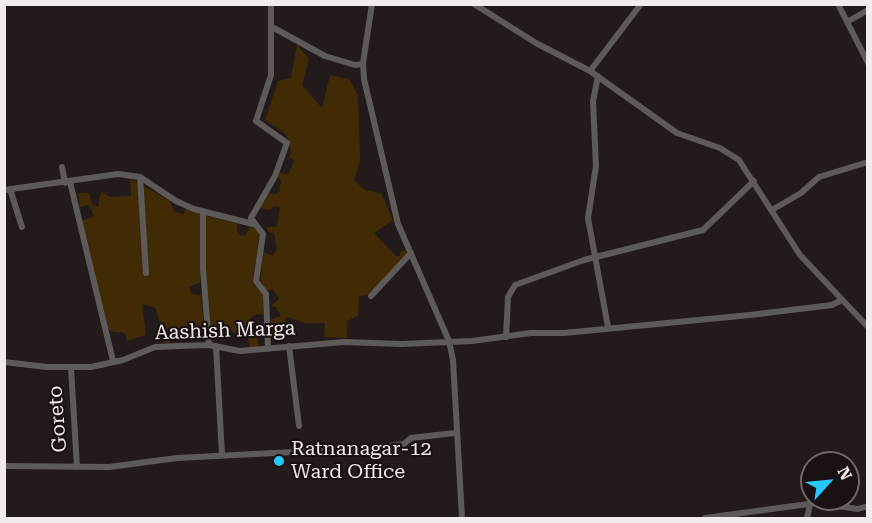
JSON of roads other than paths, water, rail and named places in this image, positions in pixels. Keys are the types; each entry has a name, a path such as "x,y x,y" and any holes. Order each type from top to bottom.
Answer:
{"street":[{"path":"268,349 266,294 256,281 263,234 253,224 251,218 275,176 287,143 256,121 271,75 271,4"},
{"path":"372,4 363,64 380,157 398,224 449,341 453,360 455,434 462,519"},
{"path":"474,4 536,44 598,76 677,133 731,154 739,160 800,255 867,327"},
{"path":"590,71 641,4"},
{"path":"838,4 867,63"},
{"path":"848,22 867,10"},
{"path":"272,27 325,56 355,65 363,64"},
{"path":"598,76 593,101 596,166 588,218 608,327"},
{"path":"772,210 801,193 819,177 867,162"},
{"path":"62,167 113,361"},
{"path":"22,227 7,190 118,174 140,177 176,201 203,211 253,224"},
{"path":"140,177 146,273"},
{"path":"506,337 508,297 515,285 595,257 703,230 754,181"},
{"path":"203,211 204,296 212,345 222,455"},
{"path":"371,296 411,253"},
{"name":"Aashish Marga","path":"4,362 71,368 91,367 155,347 212,345 240,351 344,342 402,344 506,337 771,313 832,305 842,300"},
{"path":"290,346 299,426"},
{"name":"Goreto","path":"71,368 77,467"},
{"path":"4,466 109,467 222,455 372,448 404,444 411,438 455,434"},
{"path":"705,519 800,506"}],"place":[{"name":"Ratnanagar-12 Ward Office","path":"279,461"}]}
